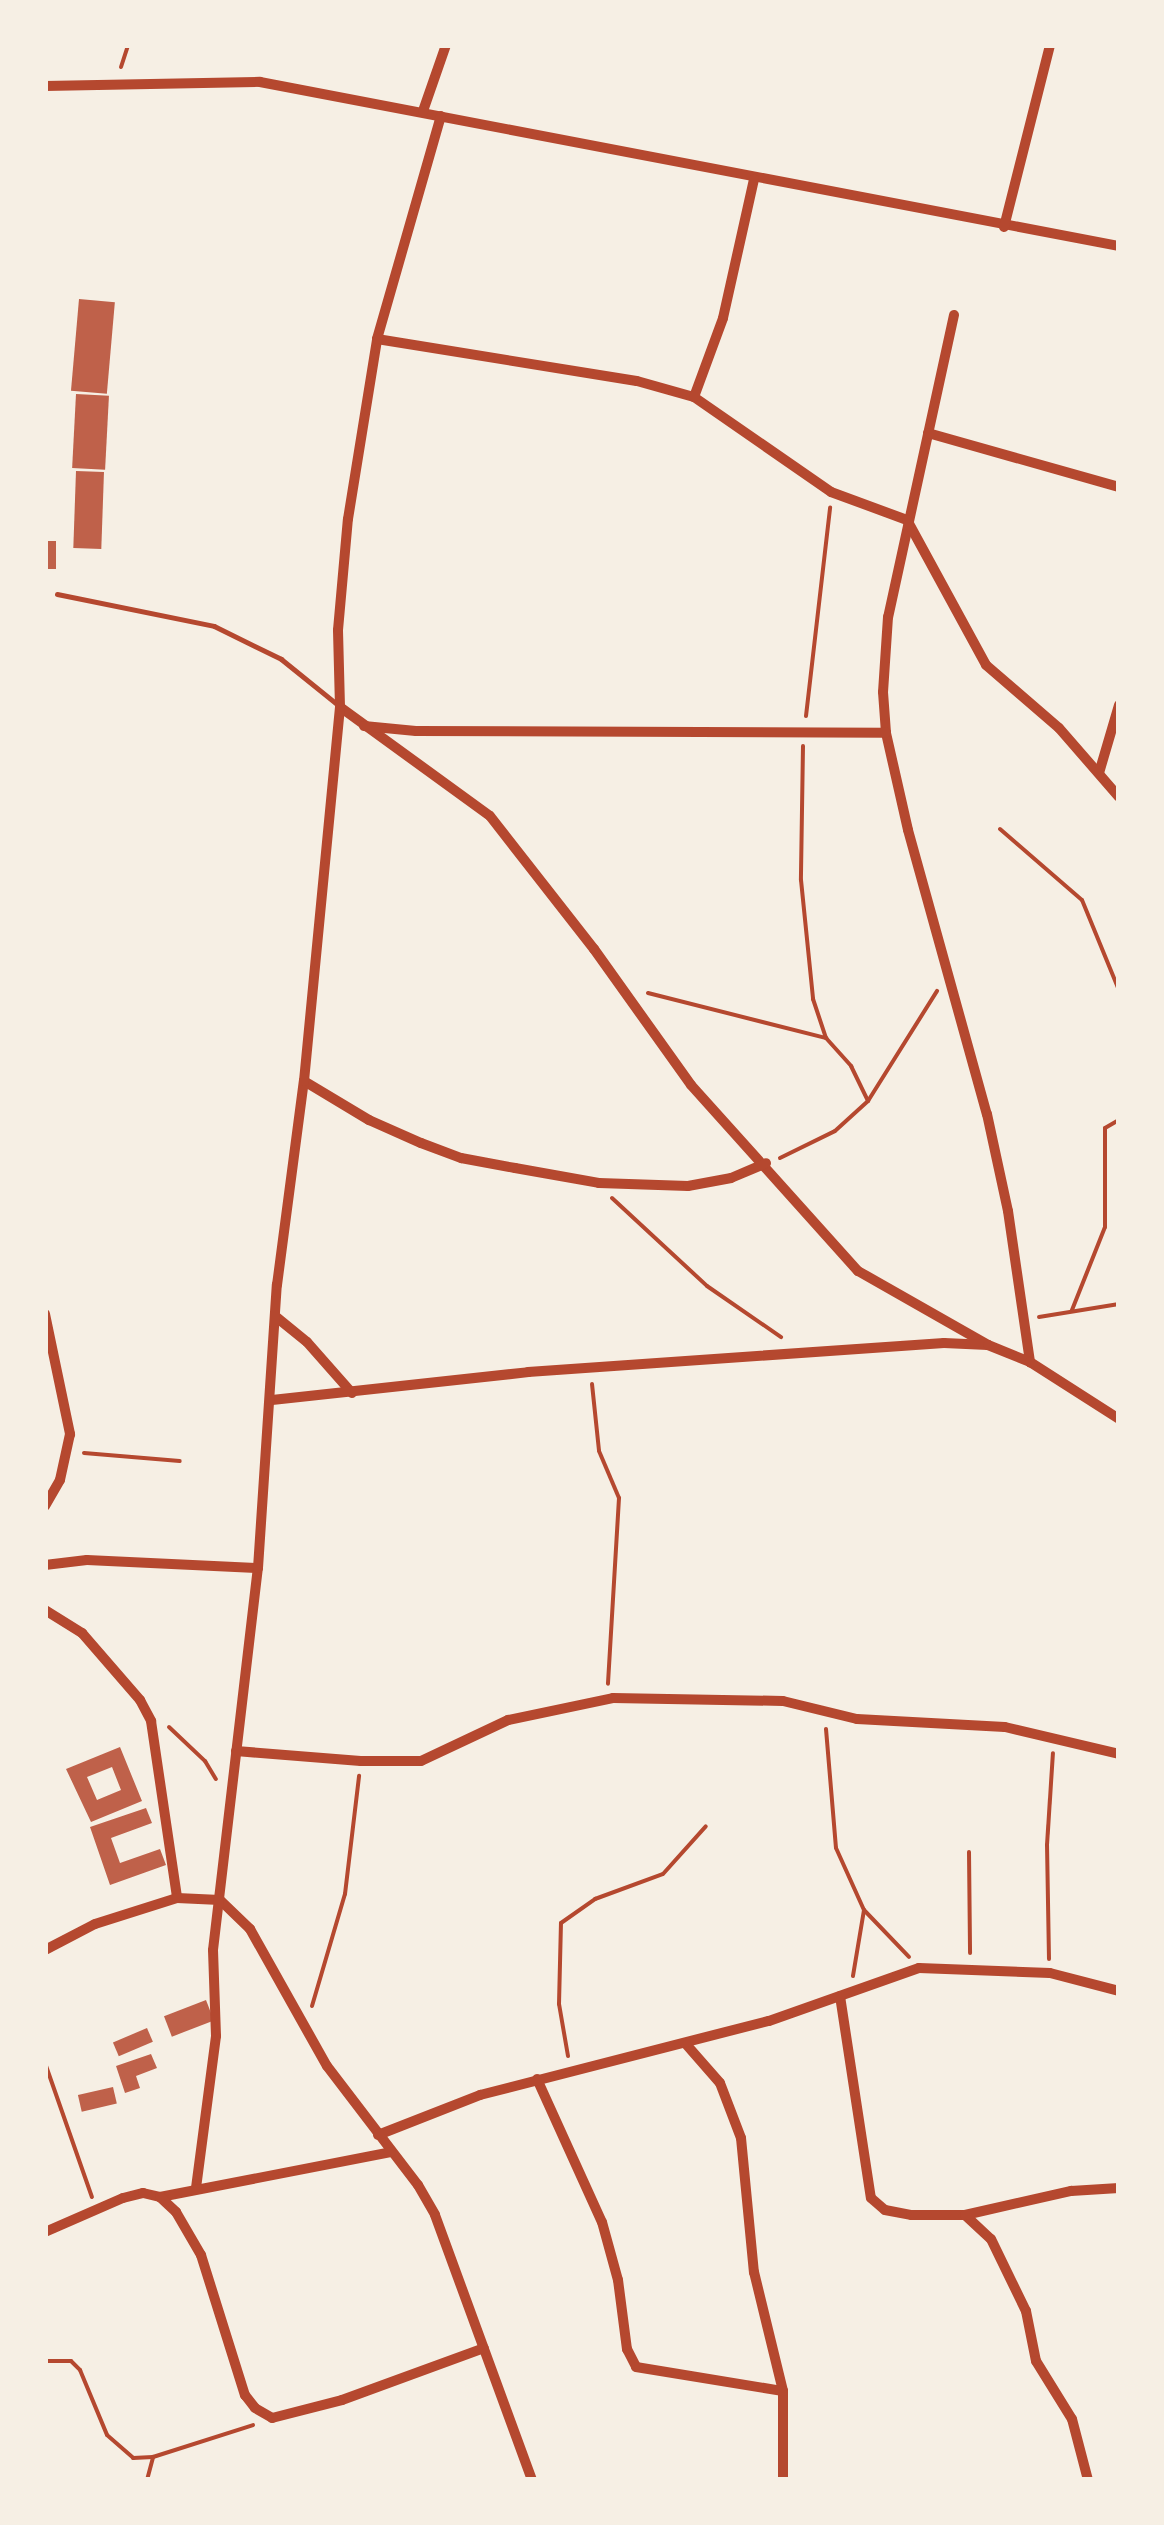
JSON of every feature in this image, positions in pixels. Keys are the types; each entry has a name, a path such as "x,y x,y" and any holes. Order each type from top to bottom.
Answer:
{"street":[{"path":"423,112 446,45"},
{"path":"1004,227 1050,45"},
{"path":"45,86 260,82 1119,246"},
{"path":"196,2188 216,2036 212,1974 258,1568 275,1316 304,1080 340,707 338,630 348,519 377,338 442,116"},
{"path":"694,398 723,318 754,179"},
{"path":"954,315 888,617 882,692 886,733 991,1133 1030,1362"},
{"path":"377,338 587,372 694,398 831,492 907,520 986,665 1037,706 1119,797"},
{"path":"928,433 1119,487"},
{"path":"1098,773 1119,705"},
{"path":"340,707 490,816 692,1085 766,1163 858,1271 988,1344 1030,1362 1119,1419"},
{"path":"363,726 416,731 886,733"},
{"path":"304,1080 369,1120 461,1158 599,1183 688,1186 731,1178 766,1163"},
{"path":"45,1314 66,1397 69,1452 45,1506"},
{"path":"275,1316 306,1342 352,1393"},
{"path":"272,1400 591,1367 988,1344"},
{"path":"45,1566 87,1560 258,1568"},
{"path":"45,1610 82,1633 140,1700 150,1720 177,1898"},
{"path":"236,1751 361,1761 420,1760 508,1720 607,1699 784,1701 825,1714 1005,1728 1119,1754"},
{"path":"45,1950 95,1924 177,1898 220,1900 266,1953 328,2066 435,2215 532,2480"},
{"path":"378,2135 480,2096 685,2043 919,1968 1050,1973 1119,1991"},
{"path":"844,1994 871,2198 885,2210 911,2215 965,2216 1071,2191 1119,2188"},
{"path":"685,2043 720,2083 736,2118 754,2272 784,2391 783,2480"},
{"path":"537,2080 602,2222 618,2280 628,2349 636,2367 784,2391"},
{"path":"45,2232 142,2193 160,2197 391,2152"},
{"path":"160,2197 176,2212 201,2255 245,2395 255,2408 272,2418 342,2400 484,2348"},
{"path":"965,2216 991,2238 1012,2274 1026,2311 1036,2361 1072,2419 1088,2480"}],"lane":[{"path":"57,594 214,626 281,660 340,707"}],"path":[{"path":"116,86 128,45"},
{"path":"831,492 804,734 803,898 814,999 826,1038 851,1066 868,1101"},
{"path":"1000,828 1082,900 1119,990"},
{"path":"766,1163 836,1131 868,1101 947,974"},
{"path":"619,986 826,1038"},
{"path":"1072,1310 1097,1253 1108,1209 1104,1128 1119,1120"},
{"path":"599,1183 706,1286 804,1353"},
{"path":"1025,1321 1119,1304"},
{"path":"591,1367 599,1451 619,1498 607,1699"},
{"path":"69,1452 180,1460"},
{"path":"825,1714 836,1848 864,1910 919,1968"},
{"path":"164,1722 205,1761 231,1803"},
{"path":"1050,1973 1047,1844 1054,1740"},
{"path":"306,2026 345,1894 361,1761"},
{"path":"571,2070 559,2004 561,1923 595,1899 663,1874 706,1826"},
{"path":"969,1852 970,1967"},
{"path":"844,1994 864,1910"},
{"path":"45,2063 98,2211"},
{"path":"45,2360 71,2361 80,2370 114,2445 133,2458 153,2457 226,2437 272,2418"},
{"path":"147,2480 153,2457"}],"building":[{"path":"79,299 115,302 107,394 71,391"},
{"path":"76,394 109,396 105,470 72,468"},
{"path":"76,471 104,472 101,549 73,548"},
{"path":"45,541 56,541 56,569 45,569"},
{"path":"120,1747 142,1801 91,1822 66,1769","holes":["112,1767 121,1790 97,1800 87,1777"]},
{"path":"146,1808 152,1823 111,1838 120,1863 160,1849 166,1865 110,1885 90,1827"},
{"path":"206,2000 214,2021 172,2037 164,2016"},
{"path":"147,2028 153,2042 119,2056 113,2042"},
{"path":"151,2054 157,2068 136,2076 140,2088 125,2093 116,2066"},
{"path":"113,2087 117,2104 82,2112 78,2095"}]}
